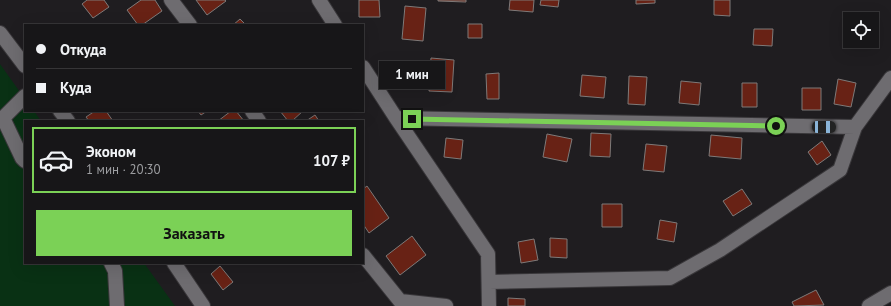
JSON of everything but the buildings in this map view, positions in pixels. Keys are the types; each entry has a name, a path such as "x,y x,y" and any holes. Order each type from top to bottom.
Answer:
{"street":[{"path":"171,0 189,24"},
{"path":"319,0 334,24"},
{"path":"0,33 24,65"},
{"path":"364,69 488,254 489,306"},
{"path":"489,282 670,278 720,250 840,170 855,127 891,78"},
{"path":"24,97 3,118 24,160"},
{"path":"61,112 67,120"},
{"path":"396,118 855,127"},
{"path":"364,256 400,301 446,306"},
{"path":"112,264 115,271 117,306"},
{"path":"175,264 203,306"},
{"path":"869,306 891,293"}],"green space":[{"path":"0,64 24,98 24,112 35,112 40,120 24,120 24,264 145,264 175,306 0,306"}],"route":[{"path":"412,119 776,126"}]}
